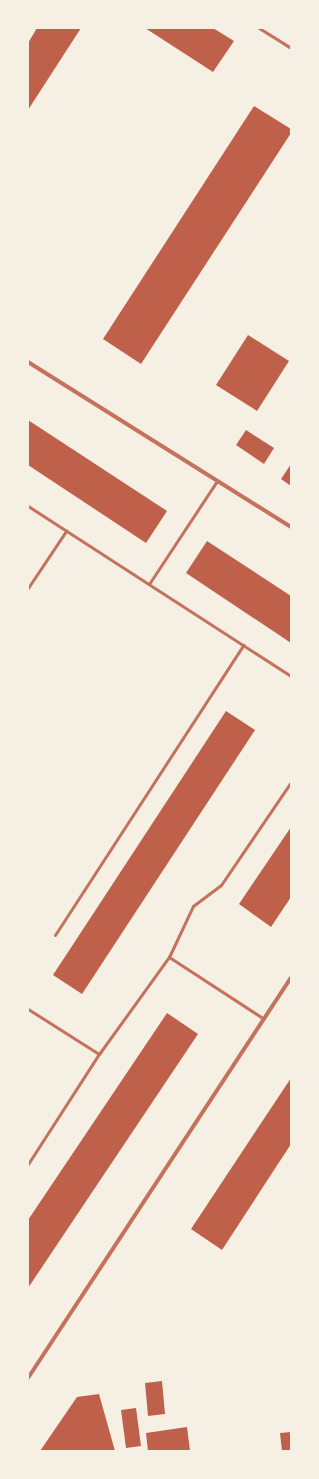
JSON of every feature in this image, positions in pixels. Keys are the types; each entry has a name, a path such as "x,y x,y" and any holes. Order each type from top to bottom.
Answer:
{"street":[{"path":"28,362 291,527"},
{"path":"28,1378 291,978"}],"lane":[{"path":"259,28 291,48"},
{"path":"149,584 217,481"},
{"path":"28,506 291,676"},
{"path":"28,588 66,530"},
{"path":"54,935 243,645"},
{"path":"28,1164 99,1054 169,957 194,906 221,885 291,782"},
{"path":"169,957 264,1019"},
{"path":"28,1009 99,1054"}],"building":[{"path":"37,28 81,28 28,110 28,43"},
{"path":"145,28 213,28 234,41 213,72"},
{"path":"254,106 291,129 291,133 141,364 103,339"},
{"path":"248,335 289,361 257,411 216,385"},
{"path":"28,420 167,511 146,543 28,465"},
{"path":"246,430 274,448 264,464 236,445"},
{"path":"291,464 291,486 281,479"},
{"path":"207,541 291,596 291,643 186,573"},
{"path":"226,711 255,730 82,994 53,975"},
{"path":"291,827 291,897 271,927 239,904"},
{"path":"167,1013 198,1034 28,1288 28,1220"},
{"path":"291,1078 291,1144 222,1250 191,1229"},
{"path":"162,1381 165,1414 148,1416 145,1383"},
{"path":"99,1394 115,1451 40,1451 77,1397"},
{"path":"136,1408 141,1446 126,1448 121,1410"},
{"path":"187,1427 190,1451 148,1451 146,1433"},
{"path":"291,1432 291,1451 282,1451 280,1433"}]}
